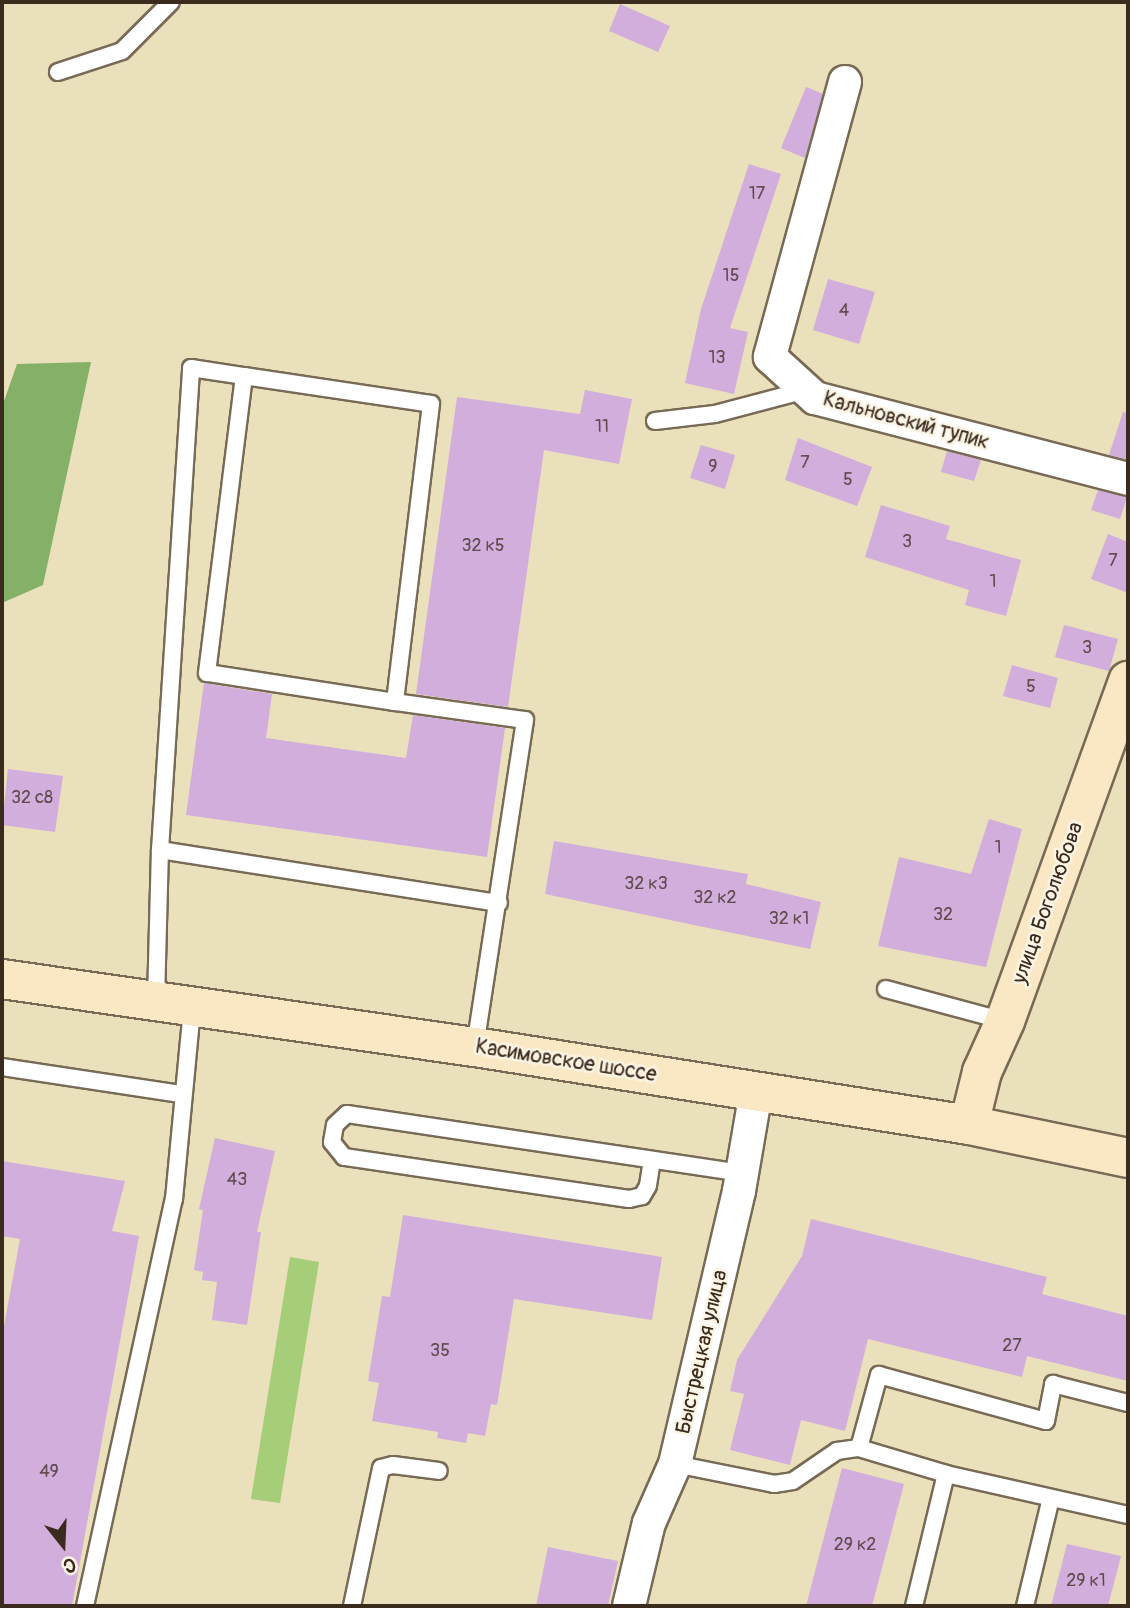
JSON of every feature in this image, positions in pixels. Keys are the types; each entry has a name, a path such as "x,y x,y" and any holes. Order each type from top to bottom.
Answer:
{"main road":[{"name":"улица Боголюбова","path":"969,1125 982,1072 1005,1021 1128,681"},
{"name":"Касимовское шоссе","path":"2,979 174,1006 475,1046 969,1125 1128,1158"}],"street":[{"name":"Кальновский тупик","path":"845,82 770,357 815,398 1128,478"},
{"name":"Быстрецкая улица","path":"629,1606 649,1523 675,1464 743,1173 756,1092"}],"lane":[{"path":"58,72 122,51 171,2"},
{"path":"85,1606 174,1199 181,1094 160,850 191,368 431,404 395,702"},
{"path":"244,376 207,673 525,720 475,1046"},
{"path":"654,421 715,414 806,390"},
{"path":"160,850 499,903"},
{"path":"886,989 1005,1021"},
{"path":"2,1067 181,1094"},
{"path":"652,1160 648,1186 642,1196 629,1199 344,1157 332,1142 335,1125 347,1114 743,1173"},
{"path":"859,1448 879,1375 1045,1421 1053,1384 1128,1403"},
{"path":"675,1464 774,1484 793,1481 837,1451 859,1448 946,1474 1128,1515"},
{"path":"352,1606 381,1468 393,1465 439,1471"},
{"path":"914,1606 946,1474"},
{"path":"1025,1606 1051,1498"}],"green space":[{"path":"91,362 43,585 2,603 2,407 17,364"},
{"path":"290,1257 319,1262 280,1503 251,1499"}],"building":[{"path":"620,4 670,26 658,52 609,31"},
{"path":"806,87 823,94 805,158 781,148"},
{"path":"749,164 781,174 730,328 748,332 734,394 685,383 701,309"},
{"path":"828,279 875,292 859,344 813,330"},
{"path":"585,390 632,399 619,464 544,450 508,707 416,694 457,397 580,414"},
{"path":"1123,412 1128,413 1128,460 1109,455"},
{"path":"798,438 872,467 857,506 785,480"},
{"path":"701,445 735,455 725,489 690,478"},
{"path":"947,451 981,460 974,481 941,472"},
{"path":"1098,490 1127,497 1120,519 1091,510"},
{"path":"881,505 950,526 946,539 1021,560 1006,616 965,605 969,590 865,557"},
{"path":"1108,534 1128,542 1128,593 1091,579"},
{"path":"1064,625 1118,639 1109,671 1055,657"},
{"path":"1012,665 1058,678 1050,708 1003,696"},
{"path":"204,683 272,694 266,738 406,758 413,715 505,728 487,857 186,815"},
{"path":"8,769 63,776 55,832 2,825"},
{"path":"989,819 1022,829 986,967 878,946 899,857 971,874"},
{"path":"554,841 748,874 746,884 821,902 810,949 545,894"},
{"path":"215,1138 275,1151 257,1232 261,1232 247,1325 212,1320 217,1282 202,1280 203,1272 194,1270 203,1210 199,1209"},
{"path":"2,1161 125,1181 112,1231 139,1236 72,1606 2,1606 2,1337 20,1239 2,1236"},
{"path":"403,1215 662,1257 652,1320 514,1299 497,1405 491,1404 485,1436 468,1433 466,1443 437,1438 438,1432 372,1421 379,1383 368,1381 382,1296 390,1297"},
{"path":"811,1219 1047,1277 1042,1294 1128,1316 1128,1381 1027,1356 1022,1377 868,1339 845,1431 801,1420 790,1465 730,1450 744,1394 730,1391 737,1360 802,1256"},
{"path":"842,1468 904,1484 872,1606 806,1606"},
{"path":"1067,1544 1121,1556 1108,1606 1051,1606"},
{"path":"548,1547 618,1561 608,1606 536,1606"}]}
